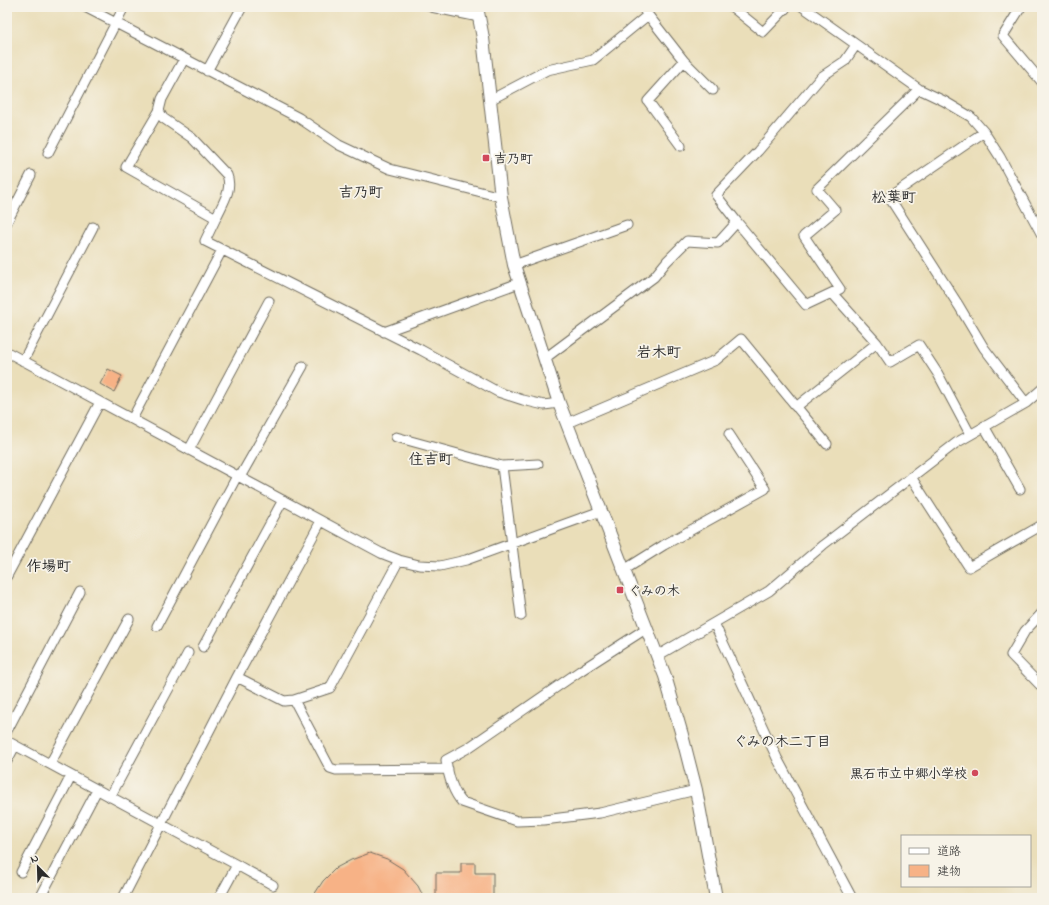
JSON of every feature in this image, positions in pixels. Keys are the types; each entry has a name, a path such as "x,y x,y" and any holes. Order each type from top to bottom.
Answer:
{"street":[{"path":"85,7 299,118 339,145 390,169 501,197"},
{"path":"48,153 124,7"},
{"path":"207,71 242,7"},
{"path":"431,7 478,12 501,197 514,265 559,403 665,676 696,790 716,898"},
{"path":"642,7 684,61 713,90"},
{"path":"732,7 763,32 787,7"},
{"path":"803,7 919,89 944,101 971,117 984,132 1000,157 1042,235"},
{"path":"1021,7 1003,36 1042,82"},
{"path":"490,100 547,70 593,60 648,15"},
{"path":"856,45 845,62 821,77 758,151 716,195 806,305 840,289 804,236 835,210 817,189 919,89"},
{"path":"184,59 162,99 159,111 126,167 216,218"},
{"path":"681,146 648,101 684,61"},
{"path":"159,111 163,118 192,138 227,175 230,181 229,190 205,241 498,392 544,405 559,403"},
{"path":"984,132 889,197 959,306 984,348 1026,403"},
{"path":"7,222 31,176"},
{"path":"544,359 654,277 667,261 687,241 718,243 737,222"},
{"path":"514,265 627,225"},
{"path":"23,361 93,227"},
{"path":"132,419 222,250"},
{"path":"384,332 519,282"},
{"path":"832,293 877,343 890,362 919,345 938,374 970,434"},
{"path":"189,450 269,301"},
{"path":"567,423 716,360 741,339 827,444"},
{"path":"796,407 877,343"},
{"path":"7,352 381,553 399,560 419,565 440,566 466,560 601,511"},
{"path":"157,626 239,477 303,366"},
{"path":"657,656 769,591 823,545 956,443 1041,393"},
{"path":"7,576 100,402"},
{"path":"984,426 1020,489"},
{"path":"624,570 664,545 765,489 729,434"},
{"path":"396,437 502,466 538,464"},
{"path":"502,466 520,616"},
{"path":"911,477 969,567 1042,525"},
{"path":"203,647 283,500"},
{"path":"123,898 237,677 321,520"},
{"path":"237,677 284,701 294,700 330,688 399,560"},
{"path":"7,731 80,592"},
{"path":"1042,613 1025,631 1011,654 1042,687"},
{"path":"50,764 129,618"},
{"path":"714,623 778,758 852,898"},
{"path":"647,628 580,671 468,748 446,760 448,769 456,795 462,802 517,821 544,820 600,813 696,790"},
{"path":"110,797 188,653"},
{"path":"294,700 330,768 336,770 448,769"},
{"path":"7,761 11,743 273,885"},
{"path":"21,872 71,776"},
{"path":"40,898 97,790"},
{"path":"219,898 237,865"}],"building":[{"path":"108,369 122,376 114,392 100,384"},
{"path":"370,853 387,859 403,869 418,886 424,898 312,898 323,881 336,868 351,860"},
{"path":"461,863 475,863 475,873 493,873 493,898 436,898 436,873 461,873"}],"place":[{"name":"吉乃町","path":"486,158"},
{"name":"ぐみの木","path":"620,590"},
{"name":"黒石市立中郷小学校","path":"975,773"}],"district":[{"name":"吉乃町","path":"361,192"},
{"name":"松葉町","path":"894,197"},
{"name":"岩木町","path":"659,352"},
{"name":"住吉町","path":"431,459"},
{"name":"作場町","path":"49,566"},
{"name":"ぐみの木二丁目","path":"782,741"}]}
